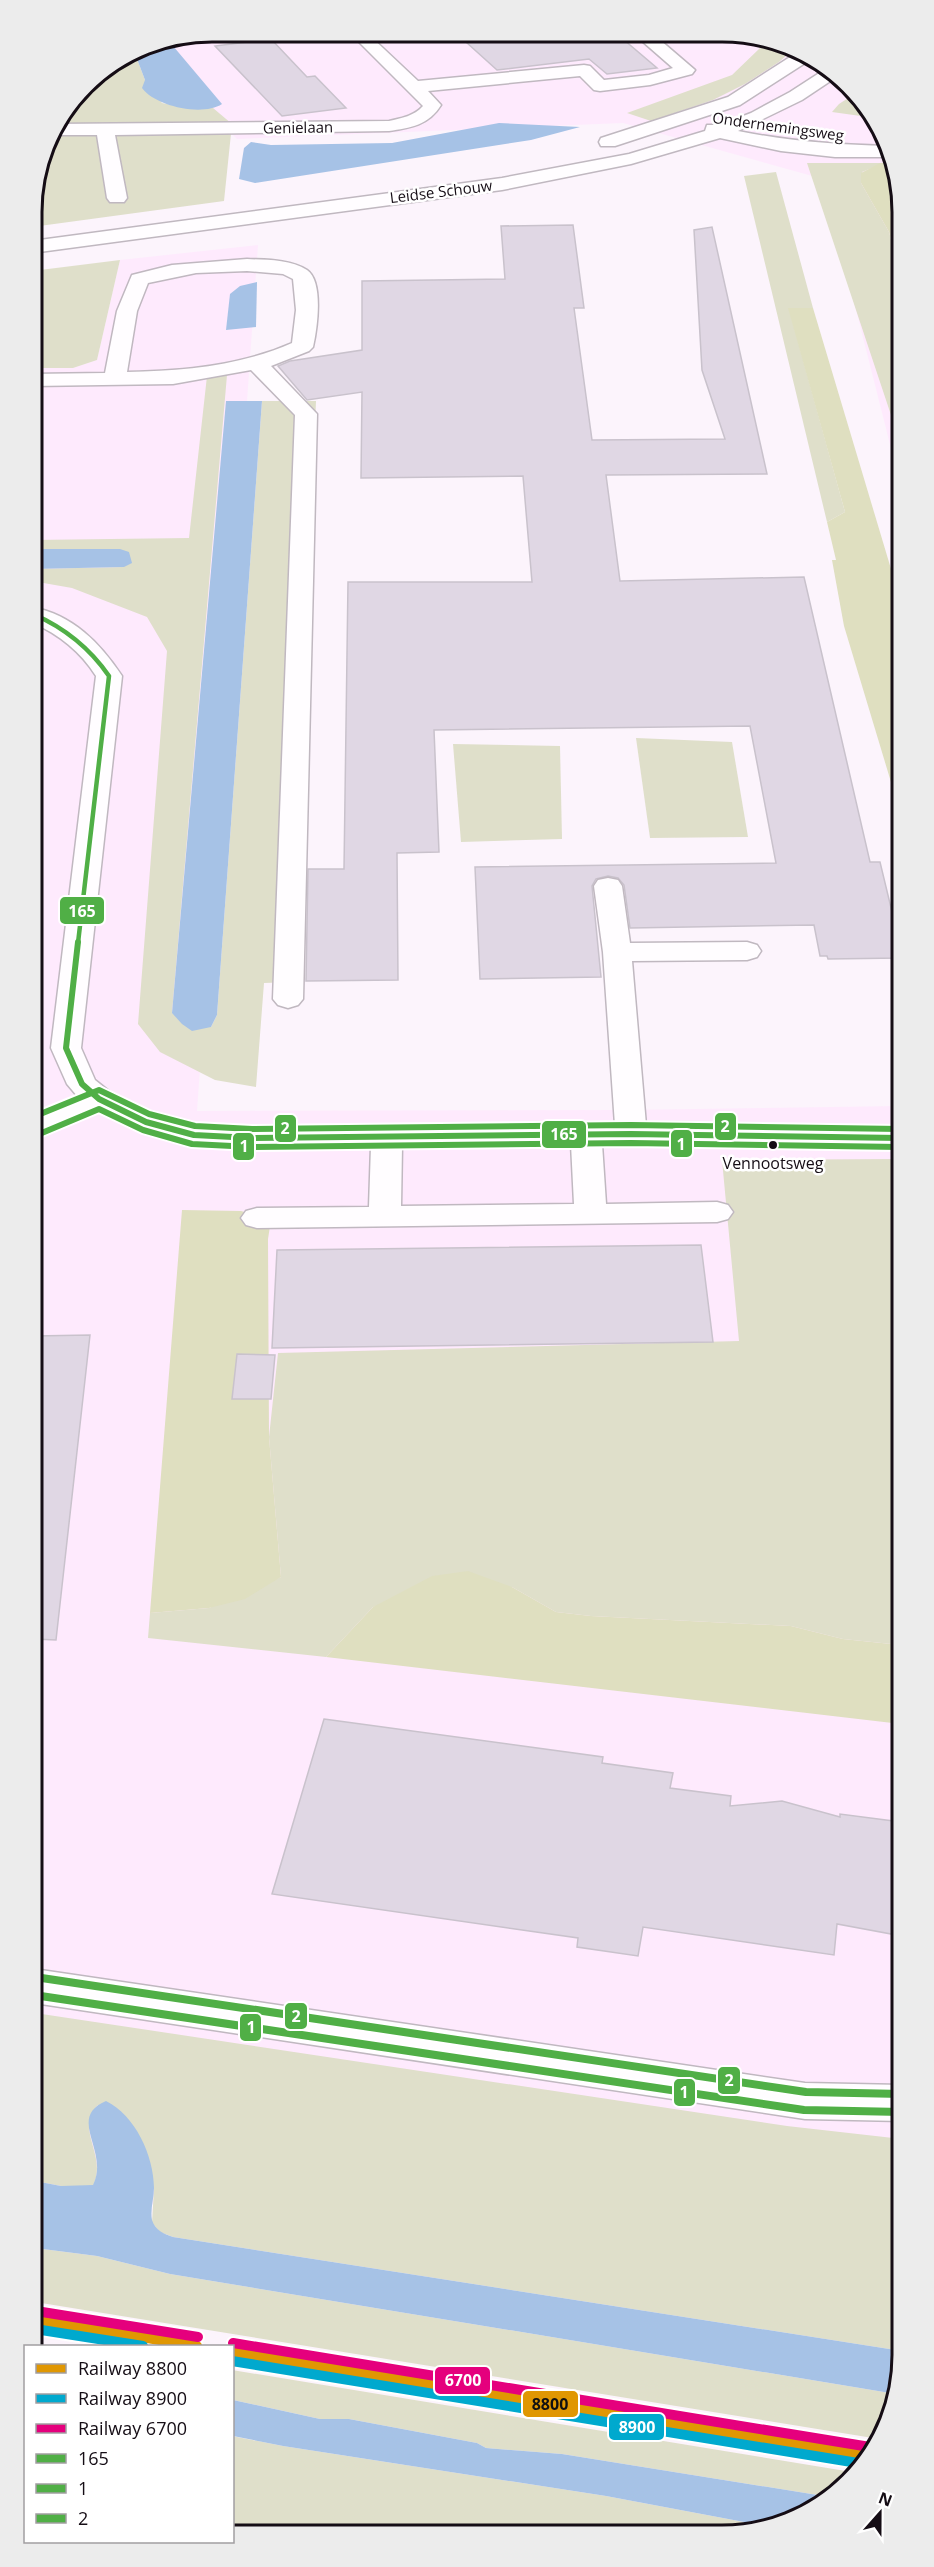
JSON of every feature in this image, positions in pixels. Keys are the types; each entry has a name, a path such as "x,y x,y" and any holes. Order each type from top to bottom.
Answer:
{"street":[{"name":"Genielaan","path":"64,130 389,126 429,114 432,105 368,42"},
{"path":"415,87 584,70 600,86 650,80 686,70 652,42"},
{"path":"594,147 734,101 800,61"},
{"name":"Leidse Schouw","path":"42,246 502,184 580,171 660,151 717,132 782,104 825,77"},
{"name":"Ondernemingsweg","path":"694,116 744,121 824,135 874,137"},
{"name":"Ondernemingsweg","path":"694,116 717,132 781,145 835,151 881,152"},
{"path":"105,130 117,198"},
{"name":"Leidse Schouw","path":"42,233 301,197 483,168"},
{"path":"42,380 173,378 279,357 302,347 306,337 306,281 300,274 278,267 195,267 139,279 127,311 115,378"},
{"path":"256,363 306,414 288,999"},
{"path":"42,618 64,627 92,648 109,676 66,1048 82,1084 99,1099 146,1122 194,1135 252,1138 631,1134 892,1138"},
{"path":"608,886 616,952 631,1134"},
{"path":"616,952 747,951"},
{"path":"42,1122 99,1099"},
{"path":"385,1216 387,1135"},
{"path":"586,1135 591,1214"},
{"path":"257,1218 717,1212"},
{"path":"42,1987 805,2101 892,2103"}],"shaded area":[{"path":"212,42 733,42 777,51 797,60 825,77 857,109 874,137 889,179 892,212 892,452 823,179 623,123 237,139 153,53 190,43"},
{"path":"258,245 197,1111 625,1110 892,1106 892,2349 42,2182 42,368 73,368 97,360 120,260"}],"green space":[{"path":"761,47 787,55 745,84 713,100 651,121 627,113 732,75"},
{"path":"137,60 145,80 162,103 188,108 213,108 232,124 224,201 42,226 43,190 48,168 65,127 77,109 100,84"},
{"path":"848,98 862,116 832,112"},
{"path":"807,163 884,163 862,172 861,183 889,232 892,244 892,418"},
{"path":"885,163 891,190 892,244 889,232 861,183 861,173"},
{"path":"776,172 813,308 789,309 845,512 827,522 744,176"},
{"path":"120,260 97,360 73,368 42,368 42,270"},
{"path":"788,308 813,308 892,572 892,785 844,626 832,560 836,560 827,522 845,512"},
{"path":"227,375 172,1013 211,1027 217,1015 262,401 316,401 294,982 264,983 256,1087 215,1080 160,1052 138,1024 167,651 147,617 72,588 42,583 42,569 124,567 42,552 42,540 189,538 207,376"},
{"path":"636,738 732,742 748,837 650,838"},
{"path":"453,744 560,746 562,839 461,842"},
{"path":"892,1159 892,1644 843,1639 791,1626 591,1616 556,1612 512,1587 373,1607 326,1657 148,1638 150,1613 209,1608 281,1577 269,1437 278,1353 739,1341 722,1160"},
{"path":"182,1210 241,1211 271,1220 268,1239 269,1437 281,1577 245,1599 209,1608 150,1613"},
{"path":"468,1571 512,1587 556,1612 591,1616 791,1626 843,1639 892,1644 892,1723 326,1657 373,1607 432,1576"},
{"path":"42,2014 787,2126 892,2138 892,2349 173,2237 160,2232 152,2223 154,2188 98,2105 89,2124 97,2164 97,2175 93,2186 61,2186 42,2182"},
{"path":"42,2249 97,2256 170,2274 887,2393 879,2420 870,2438 42,2303"},
{"path":"234,2370 846,2471 818,2495 562,2454 486,2448 477,2443 349,2419 320,2419 234,2400"},
{"path":"234,2436 283,2446 606,2496 749,2523 722,2525 234,2525"}],"water":[{"path":"174,47 222,104 203,110 179,108 148,94 142,88 145,80 137,60"},
{"path":"499,123 580,127 531,140 255,183 239,179 244,148 251,142 271,145 392,143"},
{"path":"257,282 256,327 226,330 230,294 240,286"},
{"path":"226,401 262,401 217,1015 211,1027 192,1031 172,1013"},
{"path":"42,549 120,549 129,552 132,563 124,567 42,569"},
{"path":"106,2101 116,2107 134,2126 151,2163 154,2188 152,2220 158,2229 170,2236 892,2349 891,2377 887,2393 170,2274 97,2256 42,2249 42,2182 61,2186 93,2185 97,2172 97,2160 89,2117 95,2108"},
{"path":"234,2400 320,2419 349,2419 477,2443 486,2448 562,2454 818,2495 777,2516 749,2523 606,2496 283,2446 234,2436"}],"building":[{"path":"247,42 274,42 307,77 315,76 346,108 282,116 215,46"},
{"path":"466,42 626,42 657,68 607,74 589,59 497,70"},
{"path":"573,225 584,308 574,308 592,440 725,439 702,370 694,230 712,227 767,474 606,475 620,581 804,577 870,862 880,862 892,912 892,958 828,959 827,956 820,956 814,925 630,928 624,885 618,878 608,876 596,879 592,886 601,977 480,979 475,867 776,863 750,726 434,730 439,852 397,853 398,980 306,981 308,869 344,869 348,582 532,582 523,476 361,478 362,392 307,400 278,366 290,361 362,350 362,281 505,279 501,226"},
{"path":"701,1245 713,1342 272,1348 277,1250"},
{"path":"90,1335 56,1640 42,1639 42,1336"},
{"path":"237,1354 275,1355 271,1399 232,1399"},
{"path":"324,1719 603,1757 602,1763 673,1773 670,1788 731,1796 730,1806 782,1801 840,1817 840,1814 892,1821 892,1934 837,1924 834,1955 643,1927 638,1956 577,1947 578,1938 272,1894"}],"rail line":[{"name":"6700","path":"42,2312 198,2337"},
{"name":"8800","path":"42,2321 191,2345"},
{"name":"8900","path":"42,2330 137,2345"},
{"name":"6700","path":"233,2343 865,2446"},
{"name":"8800","path":"234,2352 859,2454"},
{"name":"8900","path":"234,2361 853,2462"}],"transit line":[{"name":"165","path":"42,618 67,632 85,646 109,676 66,1048 82,1084 99,1099 146,1122 194,1135 252,1138 631,1134 892,1138"},
{"name":"2","path":"42,1113 99,1090 149,1114 195,1126 252,1129 631,1125 892,1129"},
{"name":"1","path":"42,1133 99,1109 143,1130 192,1144 252,1147 631,1143 892,1147"},
{"name":"2","path":"42,1978 806,2092 892,2094"},
{"name":"1","path":"42,1996 804,2110 892,2112"}],"place":[{"name":"Vennootsweg","path":"773,1145"}]}
